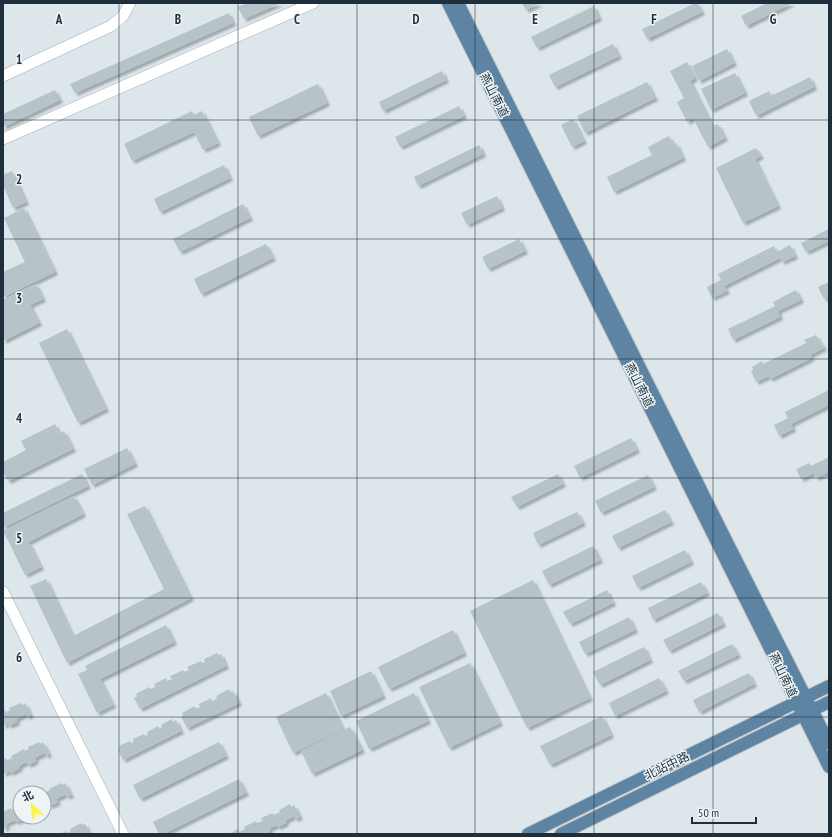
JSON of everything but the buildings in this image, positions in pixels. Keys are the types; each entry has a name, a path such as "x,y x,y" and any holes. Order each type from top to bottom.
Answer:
{"main road":[{"name":"燕山南道","path":"448,3 801,700 808,713 829,743"},
{"name":"燕山南道","path":"458,3 801,700"},
{"name":"北站中路","path":"528,834 829,686"},
{"name":"北站中路","path":"561,834 829,702"},
{"name":"燕山南道","path":"808,713 829,767"}],"street":[{"path":"3,76 111,26 123,16 130,3"},
{"path":"3,139 313,3"},
{"path":"3,592 124,834"}]}
